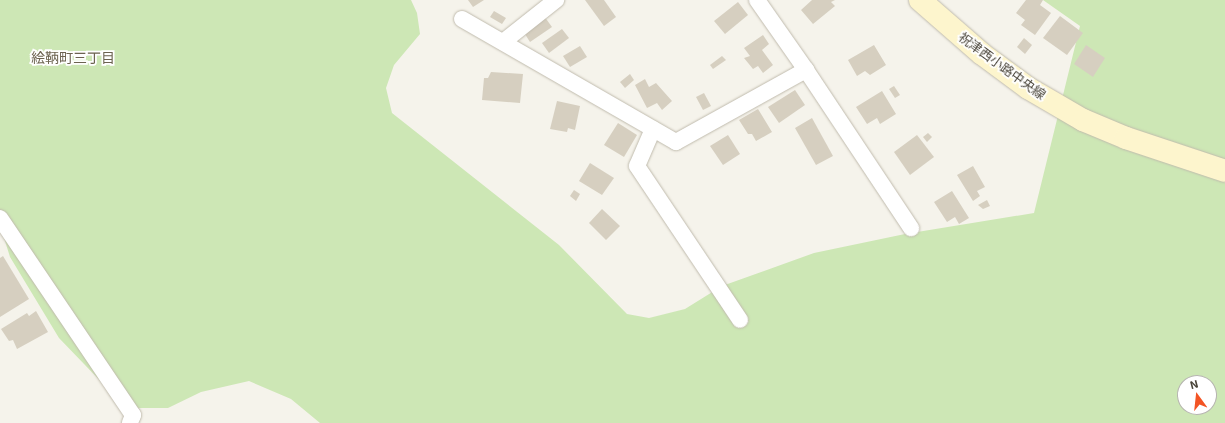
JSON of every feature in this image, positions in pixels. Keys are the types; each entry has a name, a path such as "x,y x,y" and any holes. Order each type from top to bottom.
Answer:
{"main road":[{"name":"祝津西小路中央線","path":"920,0 982,54 1028,88 1083,120 1126,138 1225,171"}],"street":[{"path":"503,42 556,0"},
{"path":"757,0 806,70 911,228"},
{"path":"462,19 676,142 806,70"},
{"path":"653,129 637,166 740,320"},
{"path":"0,218 133,415 130,423"}],"green space":[{"path":"0,0 411,0 417,13 420,34 394,65 386,88 392,113 559,245 627,314 649,318 685,309 722,286 814,253 905,234 1034,213 1080,26 1043,0 1225,0 1225,423 320,423 291,399 249,381 201,392 168,408 136,408 110,391 59,338 10,257 0,225"}],"building":[{"path":"468,0 484,0 473,7"},
{"path":"585,0 604,0 616,17 604,26"},
{"path":"812,0 835,0 831,2 835,6 813,24 801,10"},
{"path":"1026,0 1043,0 1040,5 1051,13 1035,35 1021,25 1025,20 1016,13"},
{"path":"738,2 748,15 725,34 714,21"},
{"path":"494,11 506,18 502,24 490,17"},
{"path":"544,16 552,27 530,42 523,31"},
{"path":"1060,16 1083,33 1067,55 1043,38"},
{"path":"562,29 569,38 549,53 542,43"},
{"path":"763,35 769,44 762,50 773,65 763,73 758,66 753,69 744,58 750,56 744,48"},
{"path":"1024,38 1032,45 1025,54 1017,47"},
{"path":"874,45 886,65 870,75 865,71 857,76 848,60"},
{"path":"1086,45 1105,58 1093,77 1074,64"},
{"path":"580,46 587,57 570,67 563,56"},
{"path":"722,56 726,60 713,69 710,65"},
{"path":"491,72 523,74 520,103 482,100 484,78 488,78"},
{"path":"630,74 634,80 625,88 620,82"},
{"path":"645,79 649,87 656,83 672,101 662,110 657,103 647,108 635,85"},
{"path":"894,86 900,95 895,98 889,89"},
{"path":"795,90 805,105 779,123 768,107"},
{"path":"882,91 896,114 880,124 877,118 867,124 856,107"},
{"path":"704,93 711,106 703,110 696,97"},
{"path":"557,101 580,106 575,130 568,128 567,132 550,129"},
{"path":"758,109 772,132 756,141 752,134 748,134 739,120"},
{"path":"812,118 833,156 816,165 795,128"},
{"path":"618,123 637,135 624,157 604,145"},
{"path":"928,133 932,137 927,142 923,137"},
{"path":"728,135 740,154 723,165 710,146"},
{"path":"917,135 934,157 910,175 894,152"},
{"path":"590,163 614,178 602,195 579,181"},
{"path":"973,166 985,187 977,191 980,196 973,201 957,175"},
{"path":"574,190 580,194 576,201 570,196"},
{"path":"952,191 969,218 959,224 955,217 947,222 934,202"},
{"path":"987,200 990,206 983,209 978,205"},
{"path":"602,209 620,226 606,240 589,223"},
{"path":"3,256 29,299 0,317 0,258"},
{"path":"36,311 48,332 17,349 13,340 9,341 1,329 27,313 29,316"}],"district":[{"name":"絵鞆町三丁目","path":"73,58"}]}
